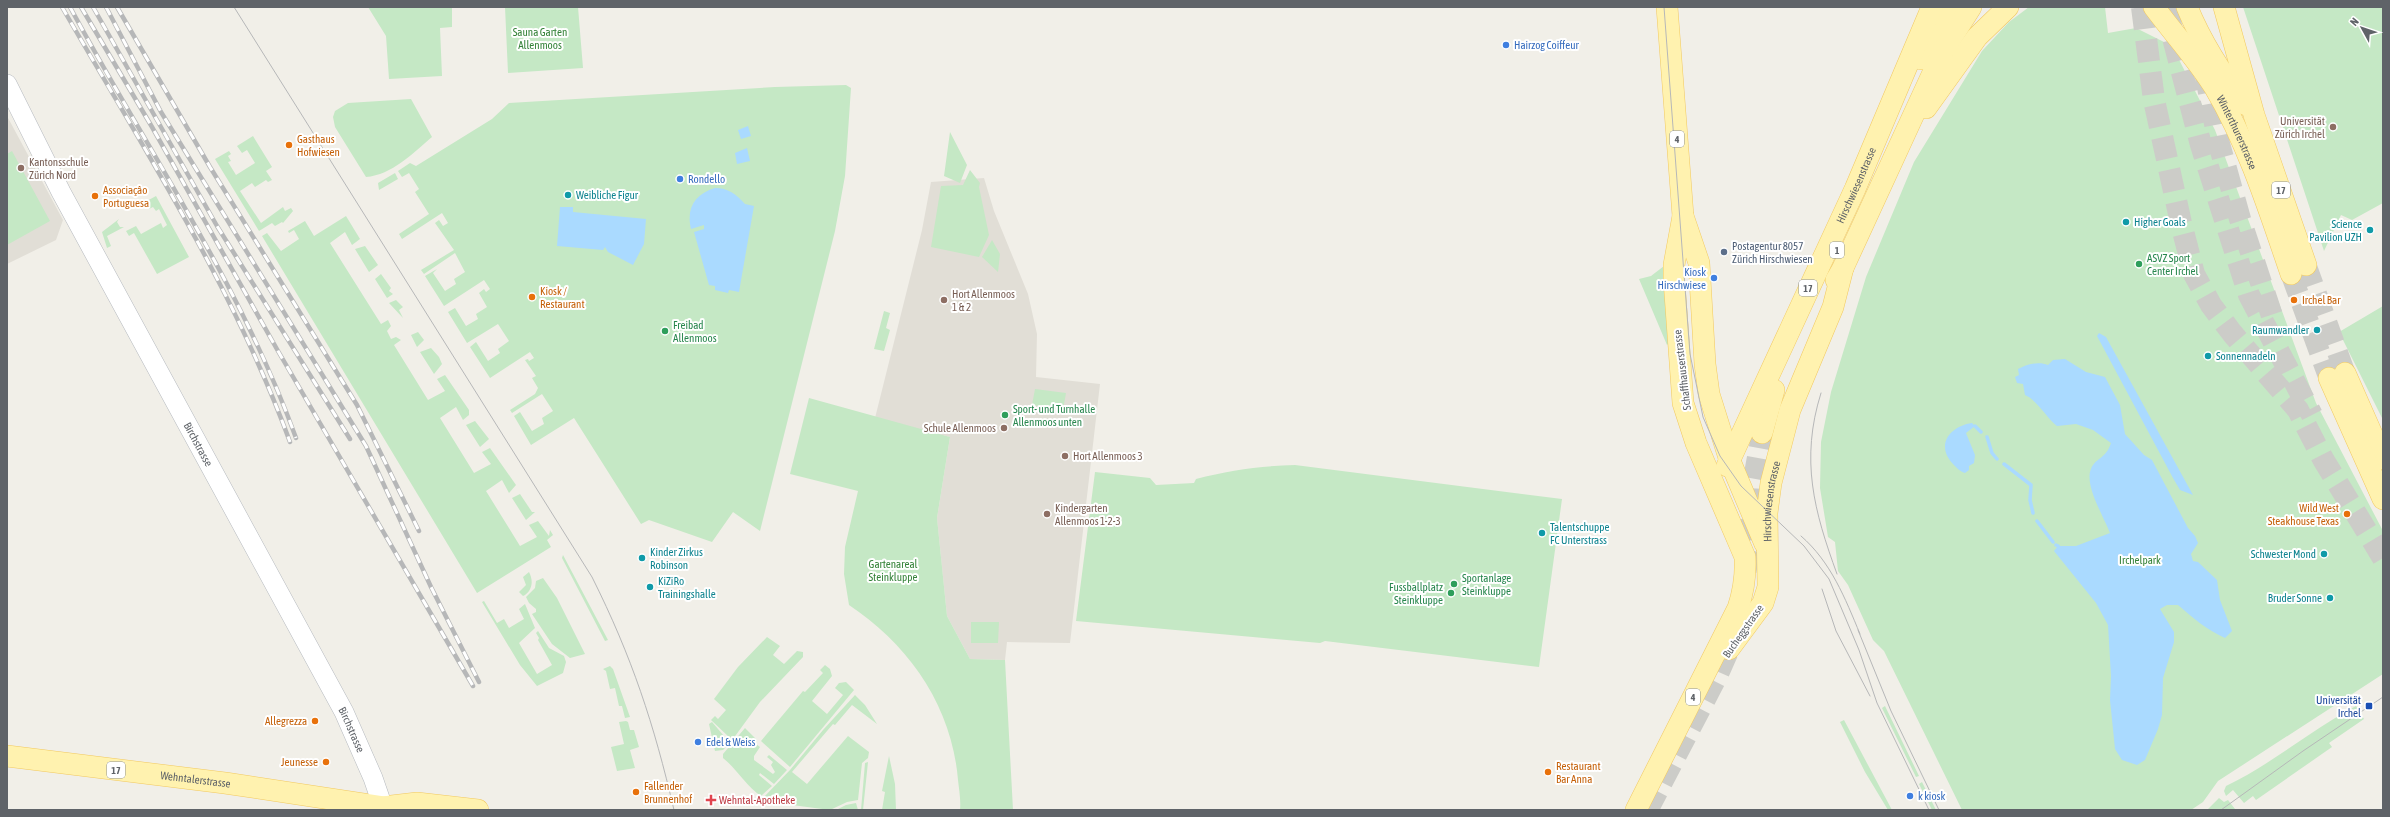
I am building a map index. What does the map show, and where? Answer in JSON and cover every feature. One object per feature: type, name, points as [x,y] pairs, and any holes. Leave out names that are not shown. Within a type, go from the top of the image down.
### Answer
[{"type":"main road","name":"Schaffhauserstrasse","points":[[1667,7],[1683,216],[1699,263],[1705,364],[1709,394],[1730,461],[1769,554]]},
{"type":"main road","name":"Hirschwiesenstrasse","points":[[1720,494],[1721,481],[1855,189],[1932,7]]},
{"type":"main road","name":"1","points":[[1953,7],[1917,68],[1910,90],[1775,385],[1766,434],[1783,388],[1820,309],[1843,268],[1906,128],[1943,51],[1971,7]]},
{"type":"main road","points":[[1906,128],[1931,104],[1977,37],[2008,7]]},
{"type":"main road","name":"Winterthurerstrasse","points":[[2154,7],[2192,54],[2214,87],[2239,133],[2299,269],[2224,7]]},
{"type":"main road","name":"17","points":[[2187,7],[2194,25],[2208,48],[2235,91],[2254,115]]},
{"type":"main road","points":[[1855,189],[1864,176],[1905,86],[1917,68]]},
{"type":"main road","name":"Birchstrasse","points":[[7,84],[62,192],[344,712],[387,808]]},
{"type":"main road","name":"Schaffhauserstrasse","points":[[1683,216],[1674,265],[1682,392],[1696,443],[1720,494],[1727,517],[1745,557],[1745,585]]},
{"type":"main road","name":"Hirschwiesenstrasse","points":[[1769,554],[1768,514],[1771,483],[1790,410],[1833,307],[1843,268]]},
{"type":"main road","points":[[2383,459],[2337,376],[2383,499]]},
{"type":"main road","name":"Bucheggstrasse","points":[[1646,810],[1732,643],[1763,603],[1768,587],[1769,554]]},
{"type":"main road","name":"Bucheggstrasse","points":[[1636,810],[1738,608],[1745,585]]},
{"type":"main road","name":"Wehntalerstrasse","points":[[7,756],[225,784],[387,808],[417,803],[478,810]]},
{"type":"shaded area","name":"Kantonsschule Zürich Nord","points":[[7,116],[63,220],[56,240],[7,264]]},
{"type":"shaded area","name":"Schule Allenmoos","points":[[984,178],[994,211],[1028,294],[1037,334],[1036,377],[1100,384],[1070,643],[1007,642],[1005,660],[970,659],[947,616],[937,518],[950,437],[875,418],[922,230],[931,182]]},
{"type":"green space","points":[[368,7],[452,7],[452,27],[440,28],[442,76],[389,79],[386,36]]},
{"type":"green space","name":"Sauna Garten Allenmoos","points":[[505,7],[578,7],[583,68],[508,73]]},
{"type":"green space","name":"Irchelpark","points":[[2029,7],[2105,7],[2108,33],[2136,28],[2172,46],[2215,130],[2316,403],[2383,531],[2383,674],[2218,781],[2203,802],[2191,810],[1962,810],[1884,651],[1873,640],[1848,585],[1838,571],[1835,542],[1828,537],[1820,488],[1821,442],[1831,392],[1866,277],[1914,162],[1982,51],[2009,22]]},
{"type":"green space","name":"Universität Zürich Irchel","points":[[2243,7],[2383,7],[2383,203],[2352,220],[2341,215],[2324,251]]},
{"type":"green space","name":"Freibad Allenmoos","points":[[846,85],[851,88],[845,176],[835,231],[760,531],[733,512],[712,542],[649,520],[641,524],[574,418],[531,445],[514,416],[520,412],[532,431],[544,424],[542,418],[553,411],[542,394],[512,413],[510,410],[535,394],[538,388],[532,378],[536,376],[525,360],[528,359],[529,361],[534,358],[530,352],[490,378],[470,347],[476,342],[488,361],[500,353],[498,349],[509,341],[498,324],[467,343],[448,312],[455,308],[466,326],[478,319],[476,314],[487,307],[479,293],[484,289],[486,292],[490,289],[484,280],[444,306],[425,276],[437,269],[433,273],[445,291],[456,284],[454,279],[465,272],[455,253],[424,274],[421,270],[454,250],[435,223],[439,220],[443,226],[448,223],[442,213],[402,239],[399,234],[429,214],[415,192],[419,189],[409,173],[402,177],[398,171],[410,163],[416,166],[492,119],[509,103],[775,87]]},
{"type":"green space","points":[[411,99],[432,137],[393,168],[376,175],[366,177],[335,127],[333,117],[335,111],[348,103]]},
{"type":"green space","points":[[950,132],[967,165],[960,183],[944,176]]},
{"type":"green space","points":[[253,136],[272,167],[266,171],[272,180],[268,182],[266,180],[255,187],[252,183],[240,191],[261,223],[283,207],[285,211],[291,208],[293,211],[283,223],[282,222],[275,226],[272,223],[259,231],[215,159],[229,151],[231,154],[228,156],[231,161],[228,162],[236,175],[255,163],[247,150],[242,153],[237,146]]},
{"type":"green space","points":[[12,151],[50,221],[7,245],[7,154]]},
{"type":"green space","points":[[970,170],[980,183],[979,187],[989,235],[979,257],[931,247],[941,186],[963,185]]},
{"type":"green space","points":[[395,173],[398,179],[379,190],[378,183]]},
{"type":"green space","points":[[156,196],[189,257],[157,274],[134,233],[129,236],[126,231],[136,226],[141,234],[161,223],[163,228],[167,225],[159,209],[156,211],[153,207],[149,209],[145,202]]},
{"type":"green space","points":[[346,216],[360,239],[352,245],[345,232],[330,243],[381,324],[388,320],[391,326],[387,331],[391,339],[396,337],[401,340],[394,345],[428,400],[445,391],[437,379],[445,375],[469,410],[469,415],[463,420],[456,407],[440,418],[474,473],[491,464],[482,452],[490,448],[516,485],[509,493],[502,480],[486,491],[520,546],[537,537],[529,525],[538,521],[549,536],[550,530],[553,535],[547,540],[551,547],[477,593],[262,236],[267,233],[281,251],[299,239],[294,230],[289,233],[288,231],[305,221],[314,236]]},
{"type":"green space","points":[[119,219],[117,222],[120,227],[124,227],[107,236],[111,246],[107,248],[102,232]]},
{"type":"green space","points":[[992,240],[1000,254],[998,272],[982,257]]},
{"type":"green space","points":[[365,246],[378,265],[369,272],[355,249]]},
{"type":"green space","points":[[1664,266],[1667,345],[1639,279],[1651,276]]},
{"type":"green space","points":[[381,274],[391,288],[389,291],[393,294],[387,298],[375,279]]},
{"type":"green space","points":[[396,300],[403,307],[399,310],[403,318],[389,303]]},
{"type":"green space","points":[[2383,306],[2383,420],[2339,332]]},
{"type":"green space","points":[[884,311],[890,313],[886,328],[890,330],[884,351],[874,349]]},
{"type":"green space","points":[[418,332],[424,340],[417,347],[411,335]]},
{"type":"green space","points":[[431,348],[439,357],[442,364],[434,374],[420,352]]},
{"type":"green space","points":[[1035,389],[1066,393],[1063,410],[1032,405]]},
{"type":"green space","name":"Gartenareal Steinkluppe","points":[[809,398],[950,437],[937,518],[947,616],[970,659],[1005,660],[1013,810],[960,810],[960,795],[954,753],[947,727],[937,703],[924,680],[908,658],[871,621],[849,605],[844,574],[845,547],[858,491],[790,474]]},
{"type":"green space","points":[[475,421],[489,439],[480,447],[466,425]]},
{"type":"green space","points":[[1295,465],[1562,499],[1539,667],[1325,641],[1320,643],[1076,621],[1095,472],[1150,478],[1156,485],[1194,483],[1196,479],[1233,471],[1258,467]]},
{"type":"green space","points":[[520,494],[532,512],[535,512],[526,520],[512,498]]},
{"type":"green space","points":[[563,555],[608,640],[605,641],[562,558]]},
{"type":"green space","points":[[529,572],[532,582],[531,586],[528,592],[523,596],[519,592],[526,585],[523,577]]},
{"type":"green space","points":[[543,578],[557,598],[585,654],[570,658],[552,644],[532,614],[536,612],[536,609],[529,603],[526,597],[535,588],[536,581]]},
{"type":"green space","points":[[484,601],[497,623],[504,619],[509,628],[524,619],[519,609],[525,604],[535,628],[519,643],[537,674],[552,665],[538,640],[539,638],[536,633],[538,631],[549,648],[564,656],[566,662],[563,673],[537,686],[520,665],[482,602]]},
{"type":"green space","points":[[971,622],[999,622],[998,643],[971,643]]},
{"type":"green space","points":[[767,637],[780,646],[773,655],[784,664],[797,651],[803,652],[803,657],[760,702],[733,739],[730,738],[711,720],[715,716],[718,719],[726,710],[714,699],[738,667]]},
{"type":"green space","points":[[825,665],[830,669],[832,676],[812,701],[827,714],[843,695],[835,688],[839,683],[846,682],[854,690],[790,767],[761,741],[803,691],[805,692],[823,673],[820,670]]},
{"type":"green space","points":[[610,666],[613,669],[630,717],[625,718],[622,706],[619,706],[615,688],[610,689],[606,671],[603,669]]},
{"type":"green space","points":[[855,695],[865,705],[877,724],[852,705],[835,725],[833,724],[792,772],[807,784],[848,736],[869,752],[868,758],[862,763],[858,800],[847,802],[830,810],[769,802],[763,804],[762,799],[790,770],[823,730]]},
{"type":"green space","points":[[1885,706],[1919,776],[1916,777],[1882,708]]},
{"type":"green space","points":[[2356,706],[2364,719],[2329,743],[2332,747],[2256,800],[2253,796],[2244,803],[2233,790],[2226,796],[2224,791],[2226,786],[2259,768],[2339,715]]},
{"type":"green space","points":[[1844,720],[1892,810],[1888,810],[1865,772],[1840,722]]},
{"type":"green space","points":[[619,722],[628,722],[630,730],[634,730],[639,747],[630,750],[635,768],[617,771],[611,747],[624,744]]},
{"type":"green space","points":[[712,722],[724,736],[732,741],[723,750],[715,751],[709,724]]},
{"type":"green space","points":[[745,728],[757,740],[756,744],[760,747],[754,756],[754,760],[773,774],[775,772],[771,765],[773,762],[767,757],[769,755],[787,770],[774,784],[760,773],[759,775],[772,786],[761,796],[723,758],[723,754]]},
{"type":"green space","points":[[889,756],[895,784],[896,810],[882,810],[885,792],[882,791]]},
{"type":"green space","points":[[868,762],[863,810],[861,810],[865,763]]},
{"type":"green space","points":[[1922,782],[1936,810],[1932,810],[1919,784]]},
{"type":"green space","points":[[2219,798],[2224,802],[2228,800],[2235,809],[2207,810]]},
{"type":"green space","points":[[856,803],[858,810],[836,810],[846,805]]},
{"type":"water","points":[[748,126],[751,136],[741,139],[738,130]]},
{"type":"water","points":[[747,148],[750,161],[737,164],[735,153]]},
{"type":"water","points":[[715,188],[728,190],[745,204],[754,206],[739,292],[729,290],[728,293],[715,290],[715,286],[709,285],[694,232],[704,229],[704,225],[691,229],[691,208],[697,198]]},
{"type":"water","points":[[560,207],[573,207],[573,212],[646,219],[644,244],[633,265],[608,252],[605,247],[603,250],[557,246]]},
{"type":"water","points":[[2099,333],[2106,337],[2193,495],[2180,490],[2173,478],[2097,336]]},
{"type":"water","points":[[2065,359],[2086,372],[2105,377],[2120,405],[2125,434],[2144,455],[2152,460],[2188,528],[2195,536],[2198,543],[2191,554],[2193,561],[2198,562],[2217,580],[2220,600],[2232,631],[2225,638],[2218,635],[2178,605],[2167,605],[2160,609],[2174,632],[2174,642],[2163,678],[2162,715],[2158,729],[2145,760],[2137,765],[2122,760],[2115,749],[2110,700],[2111,676],[2108,625],[2096,603],[2054,551],[2058,546],[2076,546],[2110,533],[2092,492],[2090,476],[2093,465],[2104,455],[2111,443],[2093,430],[2076,424],[2057,426],[2034,401],[2025,395],[2023,384],[2017,383],[2015,377],[2019,375],[2018,369],[2025,366],[2037,363],[2048,365],[2053,360]]},
{"type":"water","points":[[1972,423],[1975,426],[1966,433],[1975,455],[1974,463],[1969,466],[1969,470],[1965,473],[1957,468],[1948,457],[1945,450],[1945,443],[1952,432],[1957,428]]},
{"type":"waterway","points":[[1975,426],[1981,432]]},
{"type":"waterway","points":[[1987,437],[1992,453],[1997,459]]},
{"type":"waterway","points":[[2004,464],[2031,485],[2030,500],[2033,513]]},
{"type":"waterway","points":[[2037,521],[2053,542]]},
{"type":"tunnel","points":[[2142,7],[2154,100],[2181,223],[2194,274],[2211,305],[2232,333],[2298,410],[2323,459],[2383,558]]},
{"type":"tunnel","points":[[2168,7],[2173,38],[2201,145],[2249,295],[2312,415]]},
{"type":"tunnel","points":[[2205,71],[2218,140],[2240,219],[2275,325]]},
{"type":"tunnel","points":[[2306,265],[2345,373]]},
{"type":"tunnel","points":[[2291,274],[2329,378]]},
{"type":"tunnel","points":[[1746,571],[1750,550],[1752,487],[1762,433]]},
{"type":"tunnel","points":[[1648,810],[1718,675],[1737,632]]},
{"type":"tram line","points":[[234,7],[592,577],[619,635],[640,691],[650,720],[674,810]]},
{"type":"tram line","points":[[1664,7],[1690,354],[1703,417],[1720,456],[1741,486],[1804,546],[1829,579],[1859,650],[1877,703],[1929,810]]},
{"type":"tram line","points":[[1821,393],[1811,441],[1812,485],[1822,529],[1837,574]]},
{"type":"tram line","points":[[1801,536],[1812,546],[1829,569],[1843,594],[1860,634]]},
{"type":"tram line","points":[[1822,589],[1836,631],[1870,696]]},
{"type":"tram line","points":[[1858,630],[1891,711],[1939,810]]},
{"type":"tram line","points":[[2221,810],[2303,751],[2383,697]]},
{"type":"railway","points":[[62,7],[155,166],[215,274],[242,329],[290,442]]},
{"type":"railway","points":[[70,7],[221,272],[274,381],[296,438]]},
{"type":"railway","points":[[81,7],[152,127],[278,351],[473,686]]},
{"type":"railway","points":[[93,7],[217,226],[350,439]]},
{"type":"railway","points":[[106,7],[161,112],[366,446],[431,587],[479,682]]},
{"type":"railway","points":[[117,7],[210,167],[357,405],[419,531]]},
{"type":"place","name":"Hairzog Coiffeur","points":[[1506,45]]},
{"type":"place","name":"Universität Zürich Irchel","points":[[2333,127]]},
{"type":"place","name":"Gasthaus Hofwiesen","points":[[289,145]]},
{"type":"place","name":"Kantonsschule Zürich Nord","points":[[21,168]]},
{"type":"place","name":"Rondello","points":[[680,179]]},
{"type":"place","name":"Weibliche Figur","points":[[568,195]]},
{"type":"place","name":"Associaçâo Portuguesa","points":[[95,196]]},
{"type":"place","name":"Higher Goals","points":[[2126,222]]},
{"type":"place","name":"Science Pavilion UZH","points":[[2370,230]]},
{"type":"place","name":"Postagentur 8057 Zürich Hirschwiesen","points":[[1724,252]]},
{"type":"place","name":"ASVZ Sport Center Irchel","points":[[2139,264]]},
{"type":"place","name":"Kiosk Hirschwiese","points":[[1714,278]]},
{"type":"place","name":"Kiosk / Restaurant","points":[[532,297]]},
{"type":"place","name":"Hort Allenmoos 1 & 2","points":[[944,300]]},
{"type":"place","name":"Irchel Bar","points":[[2294,300]]},
{"type":"place","name":"Raumwandler","points":[[2317,330]]},
{"type":"place","name":"Freibad Allenmoos","points":[[665,331]]},
{"type":"place","name":"Sonnennadeln","points":[[2208,356]]},
{"type":"place","name":"Sport- und Turnhalle Allenmoos unten","points":[[1005,415]]},
{"type":"place","name":"Schule Allenmoos","points":[[1004,428]]},
{"type":"place","name":"Hort Allenmoos 3","points":[[1065,456]]},
{"type":"place","name":"Kindergarten Allenmoos 1-2-3","points":[[1047,514]]},
{"type":"place","name":"Wild West Steakhouse Texas","points":[[2347,514]]},
{"type":"place","name":"Talentschuppe FC Unterstrass","points":[[1542,533]]},
{"type":"place","name":"Schwester Mond","points":[[2324,554]]},
{"type":"place","name":"Kinder Zirkus Robinson","points":[[642,558]]},
{"type":"place","name":"Sportanlage Steinkluppe","points":[[1454,584]]},
{"type":"place","name":"KiZiRo Trainingshalle","points":[[650,587]]},
{"type":"place","name":"Fussballplatz Steinkluppe","points":[[1451,593]]},
{"type":"place","name":"Bruder Sonne","points":[[2330,598]]},
{"type":"place","name":"Universität Irchel","points":[[2369,706]]},
{"type":"place","name":"Allegrezza","points":[[315,721]]},
{"type":"place","name":"Edel & Weiss","points":[[698,742]]},
{"type":"place","name":"Jeunesse","points":[[326,762]]},
{"type":"place","name":"Restaurant Bar Anna","points":[[1548,772]]},
{"type":"place","name":"Fallender Brunnenhof","points":[[636,792]]},
{"type":"place","name":"k kiosk","points":[[1910,796]]},
{"type":"place","name":"Wehntal-Apotheke","points":[[711,800]]}]
